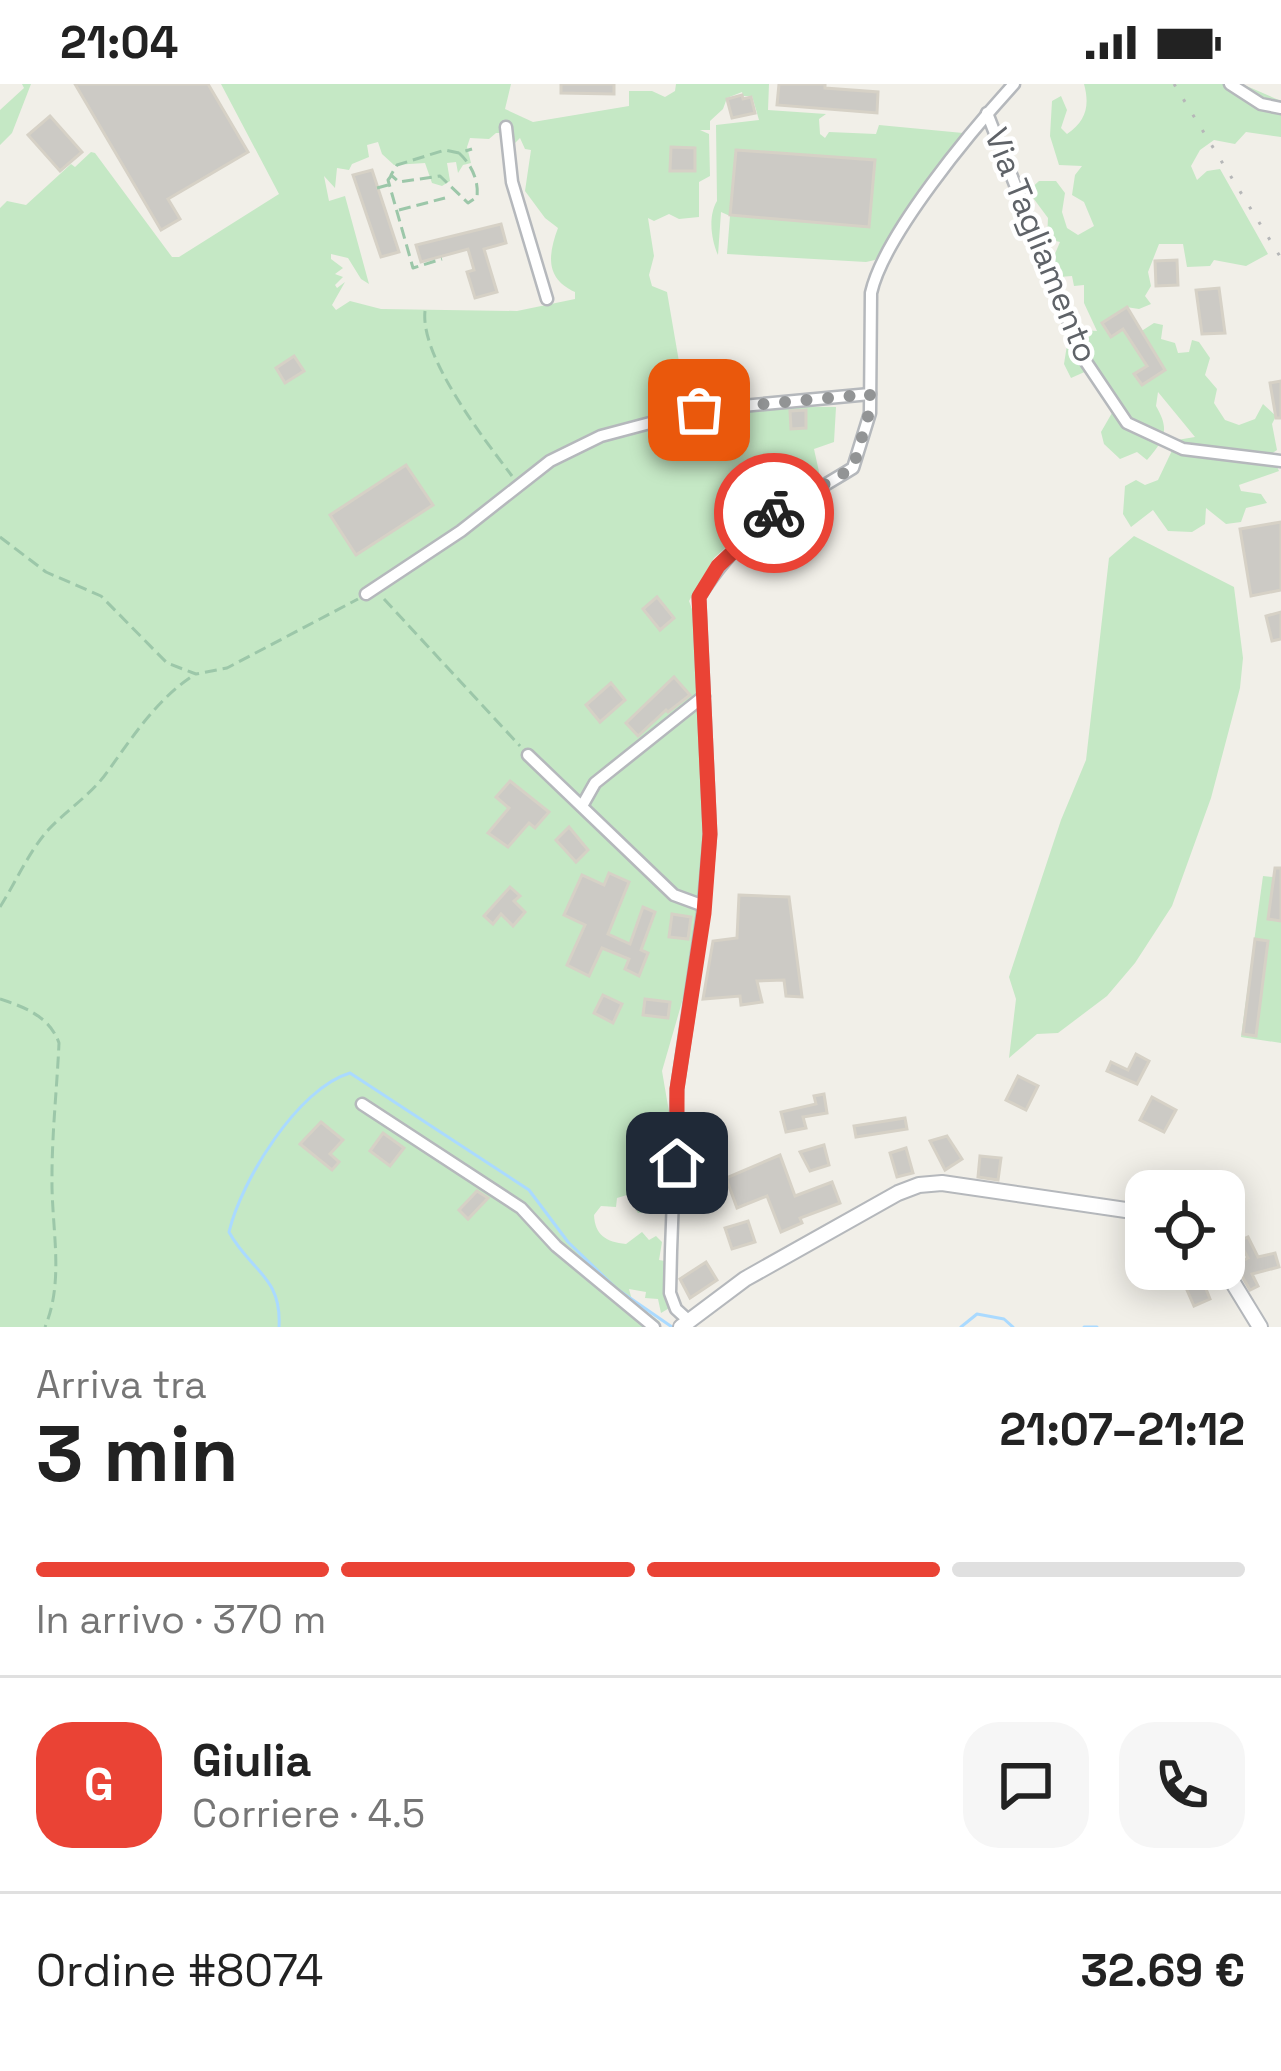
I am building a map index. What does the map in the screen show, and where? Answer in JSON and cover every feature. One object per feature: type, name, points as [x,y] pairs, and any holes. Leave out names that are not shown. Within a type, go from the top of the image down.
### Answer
[{"type":"street","points":[[1014,84],[921,201],[875,276],[869,413],[853,468],[781,508],[751,532],[718,566],[699,597],[710,834],[677,1089],[670,1292],[684,1324],[746,1279],[919,1185],[942,1183],[1125,1210]]},
{"type":"street","points":[[1230,84],[1262,104],[1281,108]]},
{"type":"street","name":"Via Tagliamento","points":[[987,113],[1082,356],[1127,423],[1183,449],[1281,461]]},
{"type":"street","points":[[506,127],[512,182],[547,299]]},
{"type":"street","points":[[370,592],[569,450],[657,419],[757,401],[870,394]]},
{"type":"street","points":[[582,806],[595,783],[704,696]]},
{"type":"street","points":[[528,754],[674,895],[704,906]]},
{"type":"street","points":[[362,1104],[521,1208],[556,1246],[654,1327]]},
{"type":"street","points":[[1237,1290],[1260,1327]]},
{"type":"path","points":[[442,259],[413,268],[390,185],[392,175],[398,164],[445,150],[472,149]]},
{"type":"path","points":[[392,175],[399,182],[440,176],[468,203],[478,190],[470,166],[459,153]]},
{"type":"path","points":[[377,188],[390,185]]},
{"type":"path","points":[[397,211],[445,198]]},
{"type":"path","points":[[394,236],[404,233]]},
{"type":"path","points":[[424,311],[426,335],[467,415],[517,483]]},
{"type":"path","points":[[0,537],[46,572],[101,596],[167,663],[196,674]]},
{"type":"path","points":[[0,907],[50,828],[106,775],[176,686],[302,632],[370,592],[528,754]]},
{"type":"path","points":[[0,999],[28,1008],[54,1030],[59,1043],[52,1180],[57,1242],[52,1310],[45,1327]]},
{"type":"green space","points":[[22,84],[31,84],[12,133],[0,145],[0,110],[24,88]]},
{"type":"green space","points":[[221,84],[511,84],[505,109],[533,122],[629,106],[629,91],[652,91],[665,97],[675,91],[676,84],[769,84],[768,110],[826,114],[819,119],[825,138],[829,132],[876,134],[879,125],[963,133],[875,260],[727,254],[730,216],[721,212],[718,255],[712,228],[717,201],[716,125],[759,120],[752,96],[742,92],[727,98],[710,121],[710,130],[700,130],[709,134],[710,176],[699,182],[699,217],[648,218],[654,256],[649,275],[652,286],[667,292],[688,414],[755,406],[836,407],[834,442],[814,449],[821,481],[771,507],[714,558],[689,601],[695,617],[705,874],[684,995],[662,1071],[674,1141],[670,1207],[638,1213],[627,1195],[617,1198],[616,1207],[601,1206],[594,1215],[599,1232],[613,1241],[626,1244],[642,1232],[649,1240],[656,1236],[662,1242],[659,1260],[665,1261],[665,1298],[671,1307],[661,1313],[658,1299],[629,1289],[632,1300],[660,1322],[658,1327],[0,1327],[0,208],[7,201],[26,205],[71,164],[75,167],[95,153],[172,257],[179,257],[279,194]],"holes":[[[507,133],[514,144],[520,138],[525,149],[531,150],[525,191],[558,228],[552,265],[558,280],[575,292],[575,299],[517,311],[381,309],[350,301],[336,310],[332,305],[345,282],[335,285],[343,277],[335,274],[343,268],[331,254],[348,258],[369,284],[345,196],[329,201],[324,176],[335,188],[337,168],[349,170],[369,157],[367,145],[378,142],[394,165],[425,163],[432,183],[442,186],[450,181],[447,163],[456,162],[458,173],[471,163],[470,138]]]},
{"type":"green space","points":[[1084,84],[1242,84],[1281,101],[1281,137],[1246,132],[1235,144],[1214,140],[1200,150],[1191,166],[1197,180],[1207,171],[1220,169],[1268,254],[1246,266],[1214,260],[1210,266],[1187,267],[1183,244],[1159,244],[1148,272],[1151,286],[1145,296],[1151,304],[1126,307],[1102,324],[1123,329],[1147,365],[1135,374],[1164,370],[1140,332],[1154,323],[1163,325],[1161,339],[1175,343],[1178,353],[1189,352],[1192,340],[1199,342],[1210,358],[1205,375],[1217,389],[1214,403],[1225,420],[1239,425],[1255,419],[1263,404],[1276,416],[1272,424],[1277,450],[1271,454],[1279,471],[1239,485],[1241,491],[1261,494],[1267,503],[1246,508],[1241,522],[1226,524],[1206,508],[1205,524],[1192,532],[1168,531],[1153,510],[1131,527],[1123,514],[1125,486],[1136,480],[1145,485],[1158,480],[1177,440],[1195,437],[1158,392],[1156,406],[1164,428],[1161,440],[1147,460],[1137,452],[1120,459],[1104,444],[1101,432],[1116,406],[1100,396],[1099,382],[1091,381],[1089,370],[1071,378],[1064,364],[1067,345],[1084,330],[1097,331],[1084,303],[1084,285],[1074,286],[1072,276],[1059,277],[1051,263],[1060,242],[1047,239],[1048,218],[1028,191],[1039,181],[1056,181],[1065,193],[1062,212],[1067,228],[1078,235],[1094,226],[1084,202],[1072,195],[1075,175],[1082,166],[1059,165],[1050,136],[1052,101],[1061,96],[1067,110],[1061,128],[1067,134],[1079,124],[1087,99]]},
{"type":"green space","points":[[1134,536],[1234,587],[1243,658],[1240,688],[1211,798],[1172,906],[1107,996],[1058,1033],[1037,1034],[1009,1058],[1016,999],[1009,977],[1086,760],[1109,558]]},
{"type":"green space","points":[[1263,876],[1281,878],[1281,1043],[1241,1037]]},
{"type":"building","points":[[75,84],[208,84],[248,152],[168,199],[180,219],[161,230]]},
{"type":"building","points":[[561,84],[614,84],[614,94],[561,93]]},
{"type":"building","points":[[779,84],[825,84],[825,88],[878,92],[877,113],[777,105]]},
{"type":"building","points":[[742,95],[743,99],[751,97],[755,113],[732,118],[727,99]]},
{"type":"building","points":[[50,116],[82,152],[60,171],[28,135]]},
{"type":"building","points":[[671,147],[695,148],[695,171],[670,171]]},
{"type":"building","points":[[736,150],[875,160],[869,227],[730,215]]},
{"type":"building","points":[[372,170],[399,252],[381,257],[353,175]]},
{"type":"building","points":[[501,224],[506,243],[484,249],[497,292],[475,298],[467,272],[474,270],[468,249],[421,262],[416,245]]},
{"type":"building","points":[[1177,260],[1178,285],[1156,286],[1155,261]]},
{"type":"building","points":[[1219,288],[1225,333],[1202,334],[1196,290]]},
{"type":"building","points":[[1127,307],[1165,370],[1142,385],[1134,374],[1147,366],[1123,329],[1111,337],[1102,323]]},
{"type":"building","points":[[294,356],[304,371],[285,383],[276,368]]},
{"type":"building","points":[[1281,381],[1281,418],[1276,418],[1270,383]]},
{"type":"building","points":[[806,410],[806,428],[791,429],[790,411]]},
{"type":"building","points":[[406,465],[433,505],[356,555],[330,515]]},
{"type":"building","points":[[1281,522],[1281,590],[1251,596],[1240,529]]},
{"type":"building","points":[[657,597],[674,618],[660,630],[643,609]]},
{"type":"building","points":[[1281,612],[1281,639],[1272,641],[1266,616]]},
{"type":"building","points":[[674,677],[690,695],[638,736],[626,723]]},
{"type":"building","points":[[611,683],[625,700],[600,722],[586,705]]},
{"type":"building","points":[[510,781],[549,812],[535,828],[529,823],[508,847],[488,833],[509,808],[496,797]]},
{"type":"building","points":[[569,827],[588,850],[576,862],[556,840]]},
{"type":"building","points":[[1275,868],[1281,868],[1281,921],[1268,919]]},
{"type":"building","points":[[609,873],[629,882],[608,934],[630,944],[643,907],[655,912],[641,950],[648,953],[639,976],[625,969],[629,959],[602,948],[589,976],[567,965],[585,925],[564,915],[582,875],[604,885]]},
{"type":"building","points":[[510,887],[520,896],[514,901],[525,912],[513,926],[501,914],[493,924],[484,916]]},
{"type":"building","points":[[739,895],[789,897],[802,997],[786,996],[784,980],[757,981],[762,1002],[741,1005],[740,996],[703,999],[713,941],[737,938]]},
{"type":"building","points":[[672,914],[691,917],[688,939],[669,937]]},
{"type":"building","points":[[1255,939],[1268,941],[1256,1036],[1243,1034]]},
{"type":"building","points":[[603,995],[622,1004],[613,1023],[594,1013]]},
{"type":"building","points":[[645,999],[670,1002],[668,1018],[643,1015]]},
{"type":"building","points":[[1136,1054],[1149,1061],[1137,1084],[1107,1071],[1111,1062],[1128,1070]]},
{"type":"building","points":[[1018,1076],[1038,1086],[1026,1110],[1006,1100]]},
{"type":"building","points":[[824,1094],[827,1113],[803,1117],[806,1128],[786,1132],[781,1112],[816,1104],[814,1096]]},
{"type":"building","points":[[1152,1097],[1176,1110],[1164,1132],[1140,1120]]},
{"type":"building","points":[[666,1115],[665,1141],[647,1144],[649,1149],[644,1151],[653,1186],[646,1186],[651,1205],[637,1209],[628,1167],[638,1164],[629,1142],[653,1133],[650,1118]]},
{"type":"building","points":[[905,1118],[907,1129],[856,1137],[854,1126]]},
{"type":"building","points":[[321,1122],[343,1140],[330,1154],[339,1162],[332,1170],[300,1144]]},
{"type":"building","points":[[383,1133],[404,1148],[390,1166],[370,1151]]},
{"type":"building","points":[[947,1136],[962,1159],[945,1170],[930,1141]]},
{"type":"building","points":[[703,1138],[705,1166],[686,1168],[685,1139]]},
{"type":"building","points":[[824,1145],[829,1165],[810,1171],[800,1152]]},
{"type":"building","points":[[906,1148],[913,1173],[897,1177],[890,1153]]},
{"type":"building","points":[[780,1155],[795,1196],[832,1182],[840,1203],[800,1218],[802,1223],[781,1232],[767,1196],[737,1208],[726,1178]]},
{"type":"building","points":[[980,1156],[1001,1158],[998,1180],[978,1177]]},
{"type":"building","points":[[477,1191],[488,1198],[468,1219],[459,1210]]},
{"type":"building","points":[[748,1221],[755,1242],[732,1249],[725,1228]]},
{"type":"building","points":[[1245,1238],[1258,1257],[1275,1253],[1279,1267],[1252,1274],[1258,1286],[1250,1290],[1245,1281]]},
{"type":"building","points":[[706,1262],[717,1280],[690,1298],[680,1279]]},
{"type":"building","points":[[1187,1290],[1206,1290],[1210,1299],[1194,1306]]},
{"type":"waterway","points":[[279,1327],[270,1285],[229,1232],[246,1188],[274,1139],[311,1097],[350,1073],[529,1190],[568,1242],[617,1289],[672,1327]]},
{"type":"waterway","points":[[961,1327],[977,1314],[1004,1319],[1013,1327]]},
{"type":"waterway","points":[[1084,1327],[1097,1327]]},
{"type":"railway","points":[[1174,84],[1281,258]]},
{"type":"way so far","points":[[699,410],[870,394],[853,468],[774,513]]},
{"type":"route","points":[[677,1163],[677,1089],[704,913],[710,834],[699,597],[718,566],[774,513]]}]
